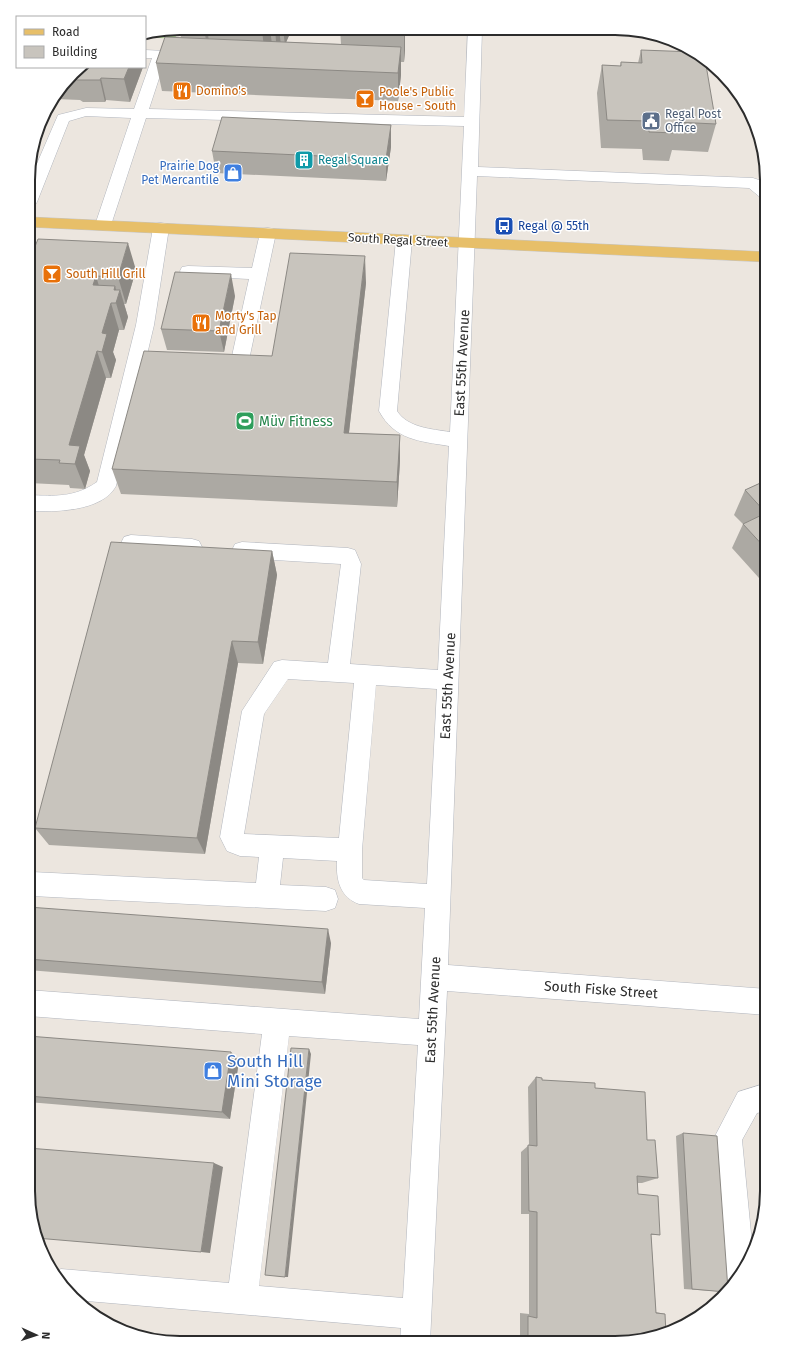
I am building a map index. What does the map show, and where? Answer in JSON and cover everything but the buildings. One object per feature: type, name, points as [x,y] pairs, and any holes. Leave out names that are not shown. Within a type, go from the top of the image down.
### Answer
[{"type":"main road","name":"South Regal Street","points":[[35,222],[760,257]]},
{"type":"street","name":"East 55th Avenue","points":[[415,1336],[435,977],[470,171],[474,35]]},
{"type":"street","points":[[103,225],[142,113],[160,54],[146,54]]},
{"type":"street","points":[[35,184],[58,114],[86,112],[142,113],[471,122]]},
{"type":"street","points":[[470,171],[753,183],[760,189]]},
{"type":"street","points":[[35,503],[59,504],[90,496],[106,486],[145,325],[161,228]]},
{"type":"street","points":[[237,374],[268,233]]},
{"type":"street","points":[[404,240],[388,411],[392,420],[411,432],[458,440]]},
{"type":"street","points":[[188,271],[259,274]]},
{"type":"street","points":[[131,543],[348,556],[351,564],[338,673]]},
{"type":"street","points":[[350,850],[240,845],[235,842],[232,836],[253,711],[282,669],[448,680]]},
{"type":"street","points":[[366,675],[350,850],[349,880],[352,887],[359,892],[438,896]]},
{"type":"street","points":[[266,896],[272,846]]},
{"type":"street","points":[[35,884],[326,899]]},
{"type":"street","name":"South Fiske Street","points":[[435,977],[760,1001]]},
{"type":"street","points":[[35,1004],[432,1033]]},
{"type":"street","points":[[242,1299],[277,1022]]},
{"type":"street","points":[[739,1267],[728,1138],[748,1102],[760,1099]]},
{"type":"street","points":[[69,1285],[417,1314]]},
{"type":"green space","points":[[176,35],[175,39],[154,38]]},
{"type":"place","name":"Domino's","points":[[182,91]]},
{"type":"place","name":"Poole's Public House - South","points":[[365,99]]},
{"type":"place","name":"Regal Post Office","points":[[651,121]]},
{"type":"place","name":"Regal Square","points":[[304,160]]},
{"type":"place","name":"Prairie Dog Pet Mercantile","points":[[233,173]]},
{"type":"place","name":"Regal @ 55th","points":[[504,226]]},
{"type":"place","name":"South Hill Grill","points":[[52,274]]},
{"type":"place","name":"Morty's Tap and Grill","points":[[201,323]]},
{"type":"place","name":"Müv Fitness","points":[[245,421]]},
{"type":"place","name":"South Hill Mini Storage","points":[[213,1071]]}]
